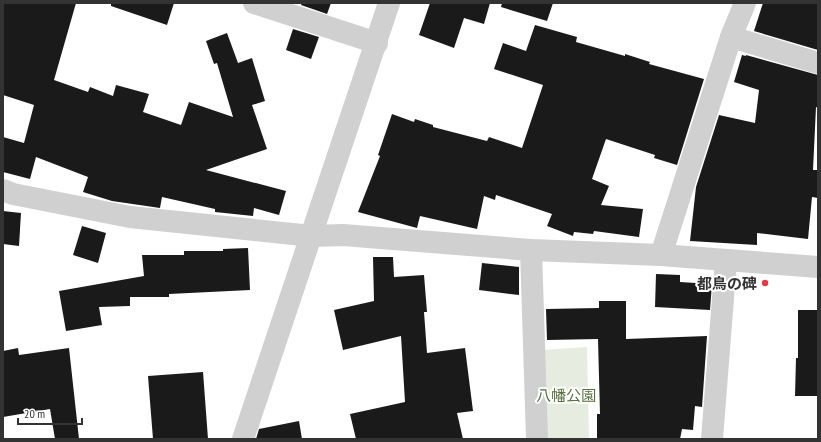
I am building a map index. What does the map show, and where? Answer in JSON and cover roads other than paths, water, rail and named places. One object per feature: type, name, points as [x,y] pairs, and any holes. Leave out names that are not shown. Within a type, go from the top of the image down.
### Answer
[{"type":"street","points":[[254,3],[377,43]]},
{"type":"street","points":[[243,439],[377,43],[389,3]]},
{"type":"street","points":[[661,255],[731,37],[746,3]]},
{"type":"street","points":[[731,37],[818,63]]},
{"type":"street","points":[[3,190],[130,217],[312,236],[343,235],[532,250],[661,255],[818,267]]},
{"type":"street","points":[[532,250],[537,439]]},
{"type":"street","points":[[712,439],[726,260]]},
{"type":"place","name":"都鳥の碑","points":[[765,283]]},
{"type":"park label","name":"八幡公園","points":[[566,395]]}]
